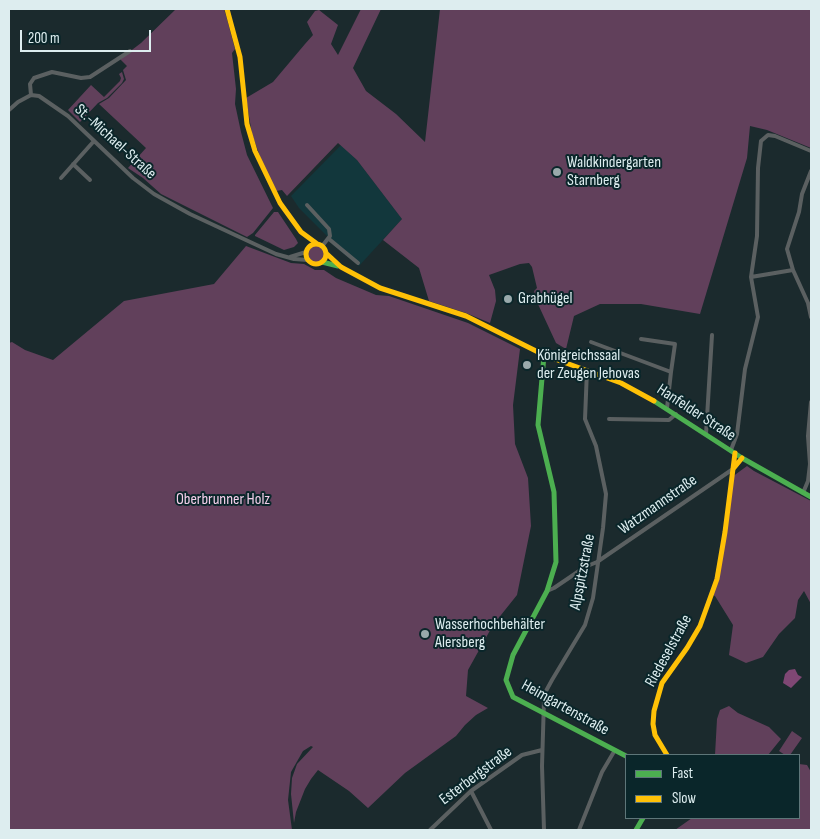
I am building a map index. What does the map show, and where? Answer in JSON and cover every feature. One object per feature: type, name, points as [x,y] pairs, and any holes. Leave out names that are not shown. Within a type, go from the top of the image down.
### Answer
[{"type":"street","points":[[227,9],[240,57],[248,124],[255,151],[280,203],[301,232],[322,245],[327,254],[322,262],[315,264],[308,260],[301,232]]},
{"type":"street","points":[[9,110],[18,102],[31,95],[30,84],[34,78],[52,72],[81,78],[90,77],[130,51]]},
{"type":"street","name":"St.-Michael-Straße","points":[[31,95],[39,96],[58,108],[133,178],[154,194],[190,214],[276,254],[308,260]]},
{"type":"street","points":[[733,452],[745,369],[758,317],[751,277],[757,236],[758,168],[761,141],[768,135],[774,136],[811,151]]},
{"type":"street","points":[[60,178],[94,141]]},
{"type":"street","points":[[73,164],[90,180]]},
{"type":"street","points":[[811,171],[802,194],[799,212],[787,248],[793,270],[808,303],[811,317]]},
{"type":"street","points":[[308,205],[331,233],[329,239],[322,245]]},
{"type":"street","points":[[329,239],[358,263]]},
{"type":"street","points":[[288,257],[306,251],[311,245],[316,243]]},
{"type":"street","name":"Hanfelder Straße","points":[[327,254],[341,267]]},
{"type":"street","name":"Hanfelder Straße","points":[[322,262],[341,267],[372,284],[402,296],[466,316],[544,355],[629,386],[667,408],[742,458],[811,496]]},
{"type":"street","points":[[751,277],[793,270]]},
{"type":"street","points":[[706,434],[712,335]]},
{"type":"street","points":[[641,339],[675,344],[667,408]]},
{"type":"street","points":[[591,342],[671,372]]},
{"type":"street","name":"Heimgartenstraße","points":[[544,355],[538,425],[554,492],[556,562],[547,591],[513,655],[506,680],[513,697],[625,755]]},
{"type":"street","name":"Alpspitzstraße","points":[[544,830],[542,750],[544,700],[546,691],[585,625],[593,598],[597,562],[604,528],[606,494],[596,446],[585,419],[586,370]]},
{"type":"street","points":[[803,493],[808,481],[810,464],[808,436],[811,402]]},
{"type":"street","points":[[609,420],[669,420],[676,414]]},
{"type":"street","name":"Riedeselstraße","points":[[666,754],[655,735],[652,724],[656,699],[662,684],[700,626],[717,579],[733,469],[733,452]]},
{"type":"street","points":[[733,469],[742,458]]},
{"type":"street","name":"Watzmannstraße","points":[[547,591],[585,567],[597,562],[733,469]]},
{"type":"street","name":"Esterbergstraße","points":[[430,830],[471,791],[522,755],[542,750]]},
{"type":"street","points":[[579,830],[602,772],[615,750]]},
{"type":"street","points":[[471,791],[491,830]]},
{"type":"street","points":[[636,830],[642,819]]},
{"type":"shaded area","points":[[341,145],[357,160],[402,219],[359,266],[333,245],[327,236],[299,208],[291,196]]},
{"type":"shaded area","points":[[795,669],[798,675],[802,677],[791,688],[783,683],[785,674],[789,670]]},
{"type":"green space","points":[[176,9],[224,9],[235,49],[232,53],[236,89],[235,104],[241,132],[247,155],[273,208],[253,233],[247,237],[161,194],[128,168],[146,148],[99,104],[109,98],[126,80],[123,70],[127,66],[120,59],[141,43]]},
{"type":"green space","points":[[361,9],[381,9],[353,68],[366,91],[396,114],[425,142],[440,9],[811,9],[811,148],[767,130],[750,126],[747,158],[700,314],[641,304],[600,304],[574,316],[566,349],[556,343],[537,302],[534,291],[537,288],[532,267],[529,263],[520,264],[489,275],[495,290],[496,301],[490,323],[429,301],[419,268],[383,240],[402,219],[357,160],[338,143],[287,196],[282,190],[276,191],[262,162],[252,134],[246,98],[273,82],[313,35],[307,22],[315,11],[319,10],[338,25],[331,44],[338,55]]},
{"type":"green space","points":[[122,72],[124,79],[122,83],[107,98],[98,103],[80,122],[68,110],[91,85],[104,97],[120,81],[119,74]]},
{"type":"green space","points":[[274,212],[278,212],[296,239],[298,243],[294,247],[284,250],[255,236]]},
{"type":"green space","name":"Oberbrunner Holz","points":[[246,246],[291,263],[304,264],[315,270],[324,270],[336,278],[376,295],[389,296],[468,323],[520,349],[513,405],[515,444],[528,478],[531,526],[517,595],[493,625],[468,670],[466,696],[488,708],[476,715],[456,736],[405,773],[368,808],[349,791],[318,770],[305,789],[294,823],[291,794],[292,778],[297,764],[313,747],[311,746],[303,751],[291,772],[288,800],[292,830],[9,830],[9,343],[12,342],[25,350],[53,360],[124,301],[214,284]]},
{"type":"green space","points":[[316,246],[324,254],[316,262],[308,254]]},
{"type":"green space","points":[[747,466],[811,501],[811,604],[804,591],[798,600],[795,618],[779,634],[763,657],[746,663],[729,655],[733,625],[715,596],[711,594],[725,532],[732,477]]},
{"type":"green space","points":[[729,706],[738,713],[769,727],[781,739],[769,754],[715,754],[717,719],[720,710]]},
{"type":"green space","points":[[792,731],[802,738],[791,754],[784,754],[779,751]]},
{"type":"green space","points":[[800,764],[807,765],[811,772],[811,830],[675,830],[691,819],[800,819]]},
{"type":"traffic: fast","points":[[322,262],[338,266]]},
{"type":"traffic: fast","points":[[544,355],[538,425],[554,492],[556,562],[547,591],[513,655],[506,680],[513,697],[625,755]]},
{"type":"traffic: fast","points":[[654,401],[742,458],[811,497]]},
{"type":"traffic: fast","points":[[636,830],[642,819]]},
{"type":"traffic: slow","points":[[227,9],[240,57],[247,124],[255,151],[280,203],[301,232],[316,243]]},
{"type":"traffic: slow","points":[[312,244],[320,244],[326,250],[326,254],[326,258],[320,264],[312,264],[306,258],[306,250],[312,244]]},
{"type":"traffic: slow","points":[[327,254],[341,267],[380,288],[466,316],[544,355],[621,383],[654,401]]},
{"type":"traffic: slow","points":[[666,754],[655,735],[653,724],[654,711],[662,683],[700,626],[717,579],[735,453]]},
{"type":"traffic: slow","points":[[733,469],[742,458]]},
{"type":"place","name":"Waldkindergarten Starnberg","points":[[557,172]]},
{"type":"place","name":"Grabhügel","points":[[508,299]]},
{"type":"place","name":"Königreichssaal der Zeugen Jehovas","points":[[527,365]]},
{"type":"place","name":"Wasserhochbehälter Alersberg","points":[[425,634]]}]
